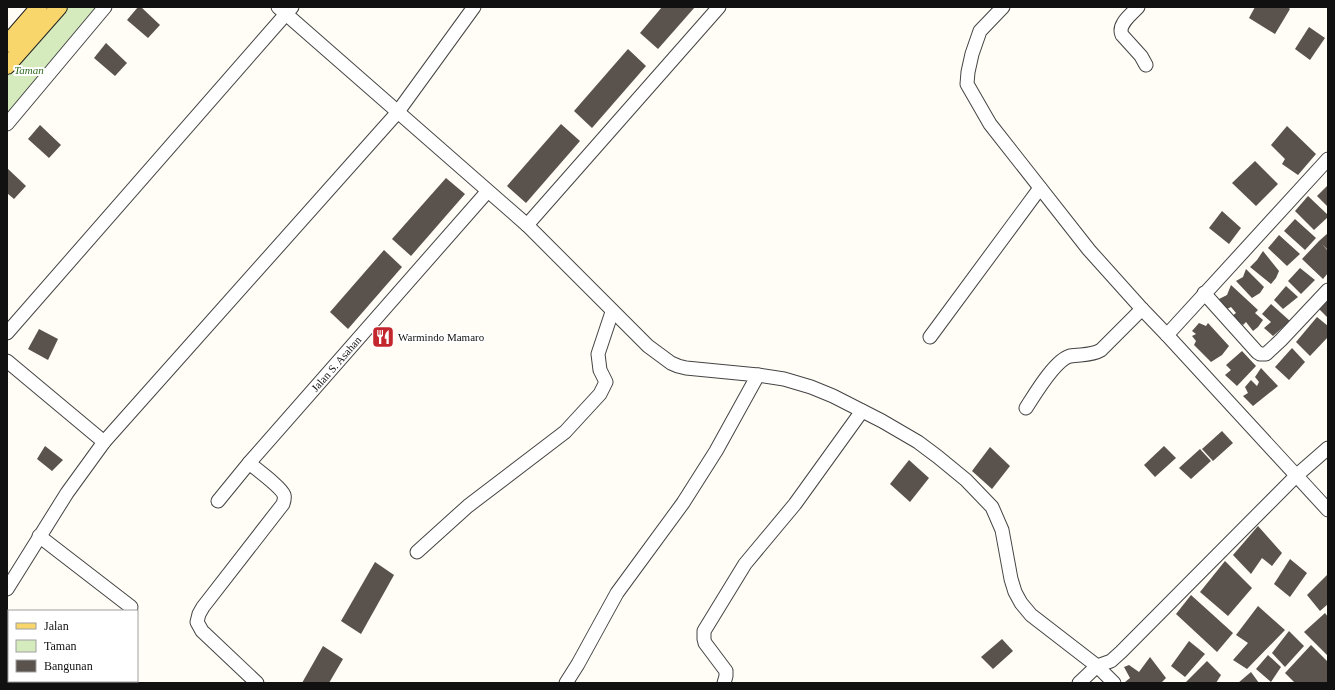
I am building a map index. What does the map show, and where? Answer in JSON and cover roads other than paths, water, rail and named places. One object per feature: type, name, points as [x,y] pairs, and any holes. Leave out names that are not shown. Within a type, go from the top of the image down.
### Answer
[{"type":"main road","points":[[7,44],[39,7]]},
{"type":"main road","points":[[7,66],[60,7]]},
{"type":"street","points":[[7,124],[105,7]]},
{"type":"street","points":[[7,589],[67,493],[104,442],[397,112],[474,7]]},
{"type":"street","points":[[527,225],[719,7]]},
{"type":"street","points":[[1003,7],[980,31],[972,54],[968,72],[967,84],[990,124],[1089,250],[1328,510]]},
{"type":"street","points":[[1138,7],[1122,24],[1120,32],[1141,56],[1146,65]]},
{"type":"street","points":[[7,333],[286,10],[397,112],[487,192],[527,225],[612,312],[648,346],[670,363],[686,368],[784,379],[810,387],[862,411],[918,442],[938,457],[966,480],[992,507],[1002,530],[1010,579],[1021,603],[1031,615],[1097,666],[1114,683]]},
{"type":"street","points":[[1167,335],[1328,159]]},
{"type":"street","points":[[930,337],[1040,188]]},
{"type":"street","name":"Jalan S. Asahan","points":[[218,501],[249,463],[487,192]]},
{"type":"street","points":[[1204,294],[1257,352],[1263,355],[1281,340],[1328,290]]},
{"type":"street","points":[[1026,408],[1057,365],[1069,357],[1096,353],[1101,350],[1142,309]]},
{"type":"street","points":[[417,552],[468,506],[565,432],[600,394],[606,382],[600,370],[598,354],[612,312]]},
{"type":"street","points":[[7,361],[104,442]]},
{"type":"street","points":[[566,683],[617,593],[683,504],[716,451],[758,375]]},
{"type":"street","points":[[724,683],[726,671],[705,643],[704,631],[746,564],[795,504],[862,411]]},
{"type":"street","points":[[1079,683],[1097,666],[1111,661],[1121,652],[1296,476],[1328,448]]},
{"type":"street","points":[[249,463],[279,488],[285,499],[203,607],[197,622],[202,631],[258,683]]},
{"type":"street","points":[[40,536],[131,607]]},
{"type":"place","name":"Warmindo Mamaro","points":[[383,337]]},
{"type":"park label","name":"Taman","points":[[29,70]]}]
